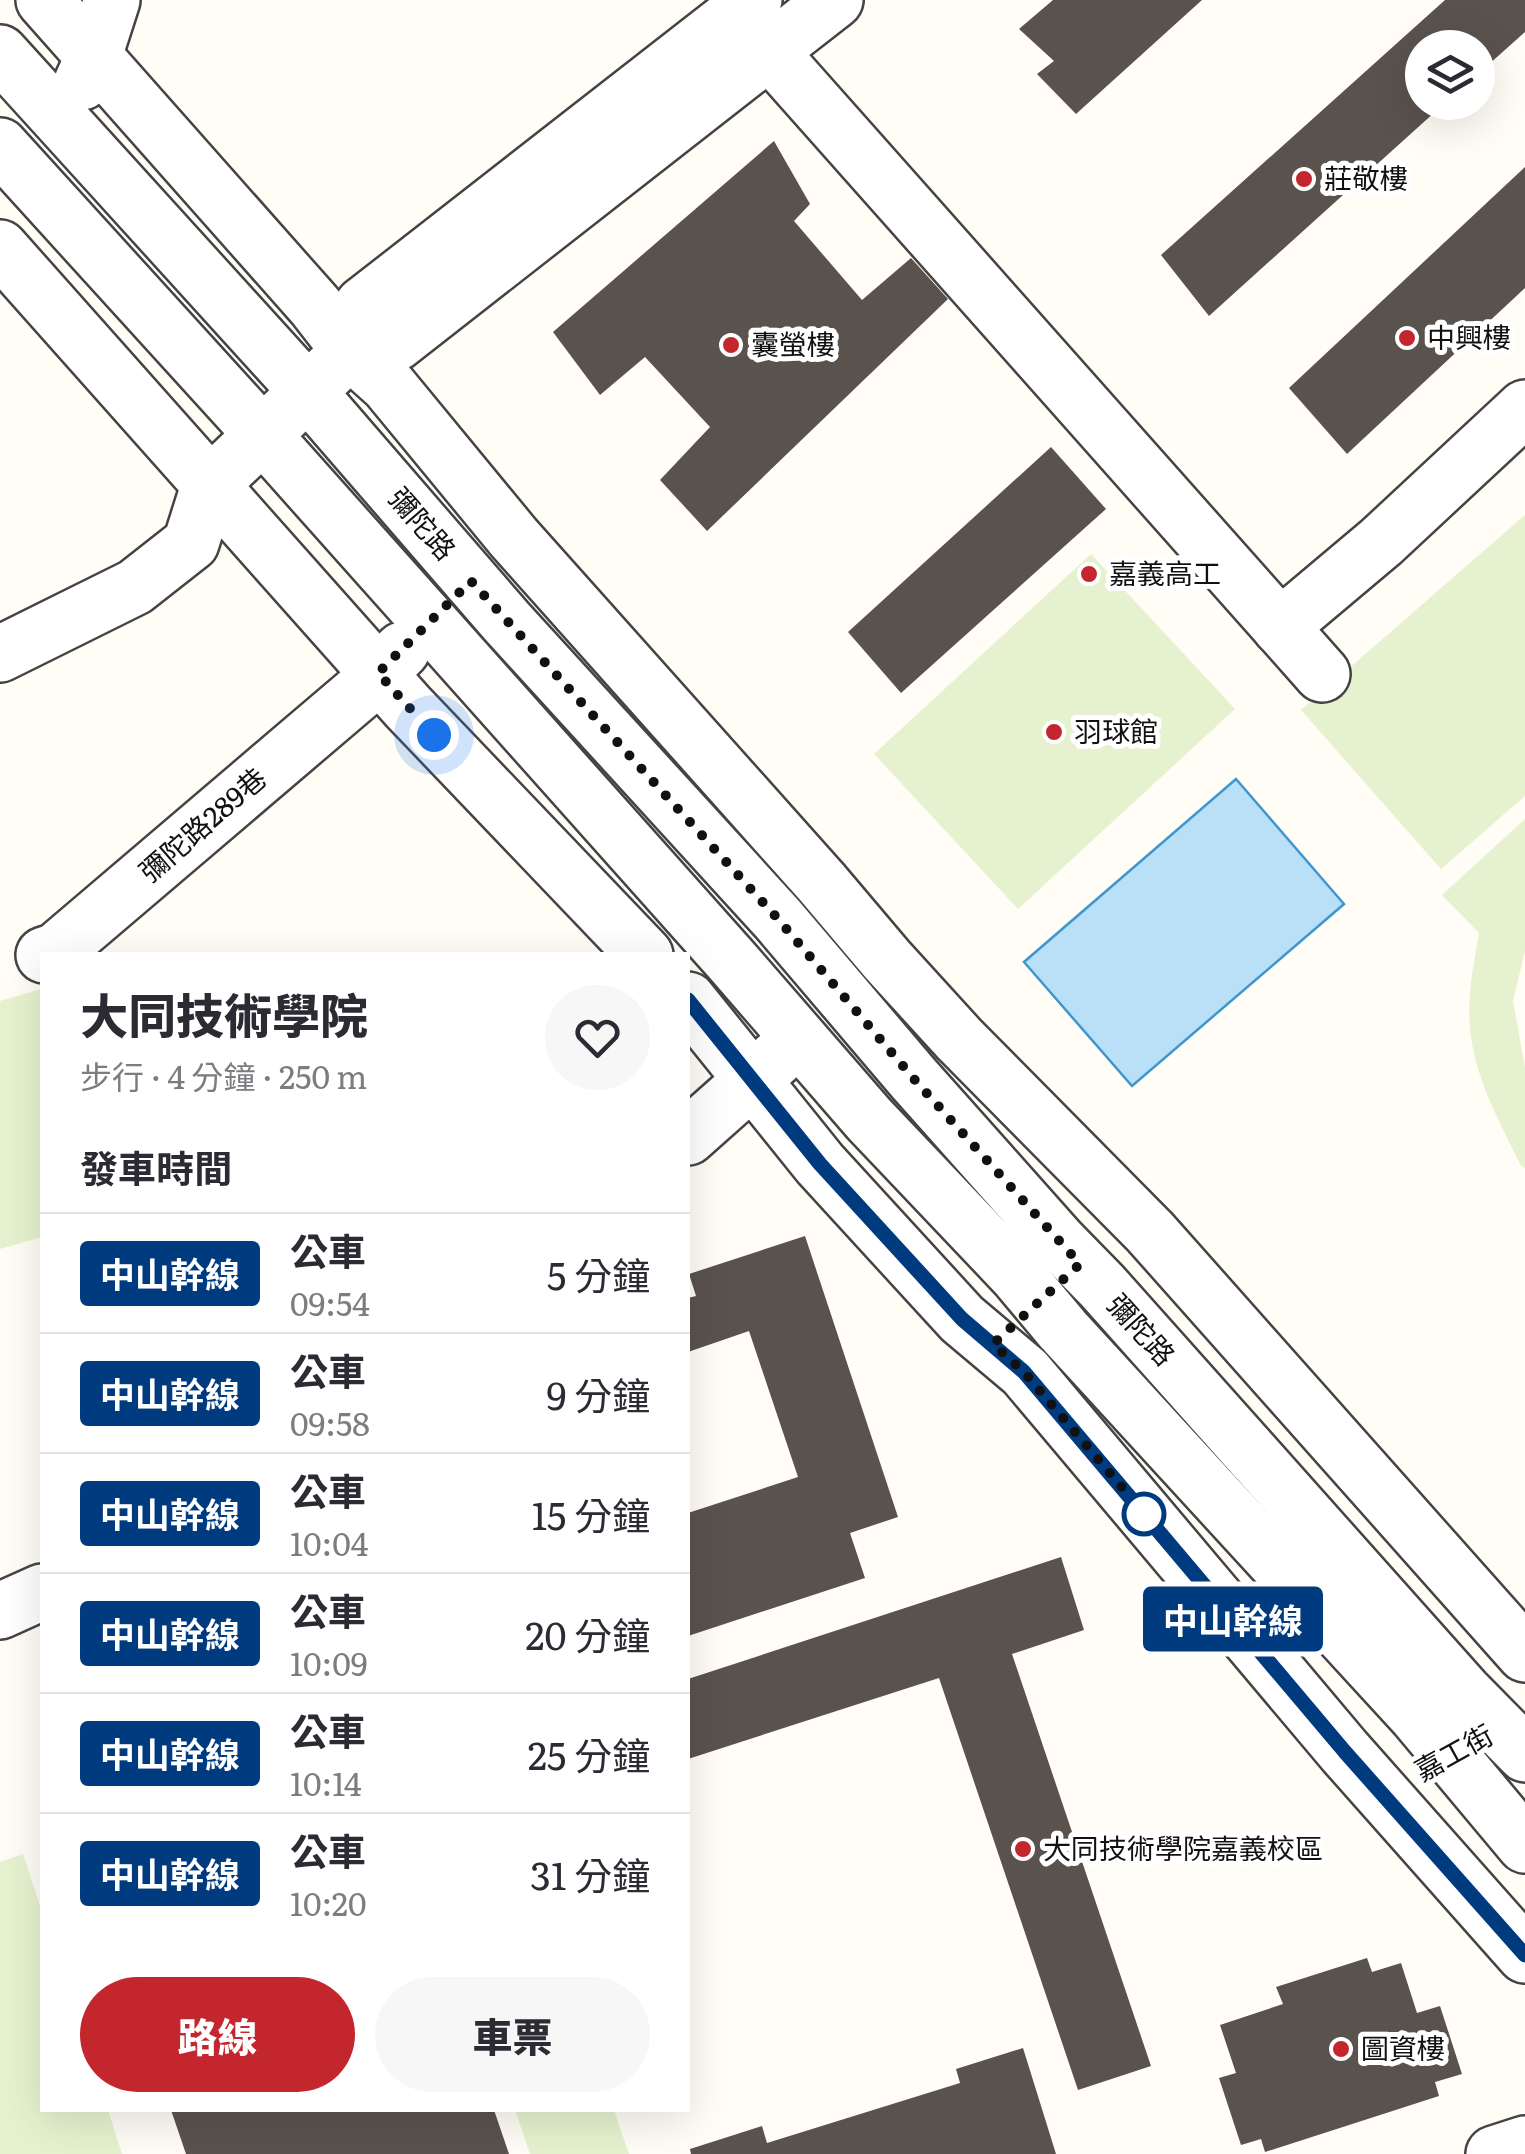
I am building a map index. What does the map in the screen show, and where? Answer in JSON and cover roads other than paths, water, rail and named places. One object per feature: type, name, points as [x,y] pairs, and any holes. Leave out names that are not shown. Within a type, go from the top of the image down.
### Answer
[{"type":"street","points":[[44,0],[350,351],[388,385],[514,538],[887,960],[959,1039],[1133,1214],[1525,1654]]},
{"type":"street","points":[[8,172],[63,123],[94,56],[112,0]]},
{"type":"street","points":[[0,654],[135,587],[191,543],[210,486],[350,351],[364,305],[753,22],[834,0]]},
{"type":"street","points":[[753,22],[1322,674]]},
{"type":"street","name":"彌陀路","points":[[0,53],[307,391],[471,581],[778,919],[914,1079],[1464,1692],[1517,1731]]},
{"type":"street","name":"彌陀路","points":[[8,172],[262,434],[869,1119],[1017,1275],[1417,1716],[1525,1845]]},
{"type":"street","points":[[0,248],[210,486],[369,682],[408,708],[642,952]]},
{"type":"street","points":[[1280,627],[1382,542],[1525,408]]},
{"type":"street","name":"彌陀路289巷","points":[[56,952],[369,682],[514,538]]},
{"type":"street","name":"彌陀路289巷","points":[[0,967],[40,956]]},
{"type":"street","points":[[690,1135],[887,960]]},
{"type":"street","points":[[690,1002],[820,1164],[962,1319],[977,1358],[1038,1388],[1382,1793],[1525,1954]]},
{"type":"street","points":[[977,1358],[1133,1214]]},
{"type":"street","points":[[0,1611],[40,1593]]},
{"type":"street","name":"嘉工街","points":[[1382,1793],[1448,1755],[1517,1731]]},
{"type":"street","points":[[1494,2154],[1525,2144]]},
{"type":"water","points":[[1236,779],[1344,904],[1132,1086],[1024,962]]},
{"type":"place","name":"莊敬樓","points":[[1304,179]]},
{"type":"place","name":"中興樓","points":[[1407,338]]},
{"type":"place","name":"囊螢樓","points":[[731,345]]},
{"type":"place","name":"嘉義高工","points":[[1089,574]]},
{"type":"place","name":"羽球館","points":[[1054,732]]},
{"type":"place","name":"大同技術學院嘉義校區","points":[[1023,1849]]},
{"type":"place","name":"圖資樓","points":[[1341,2049]]}]
